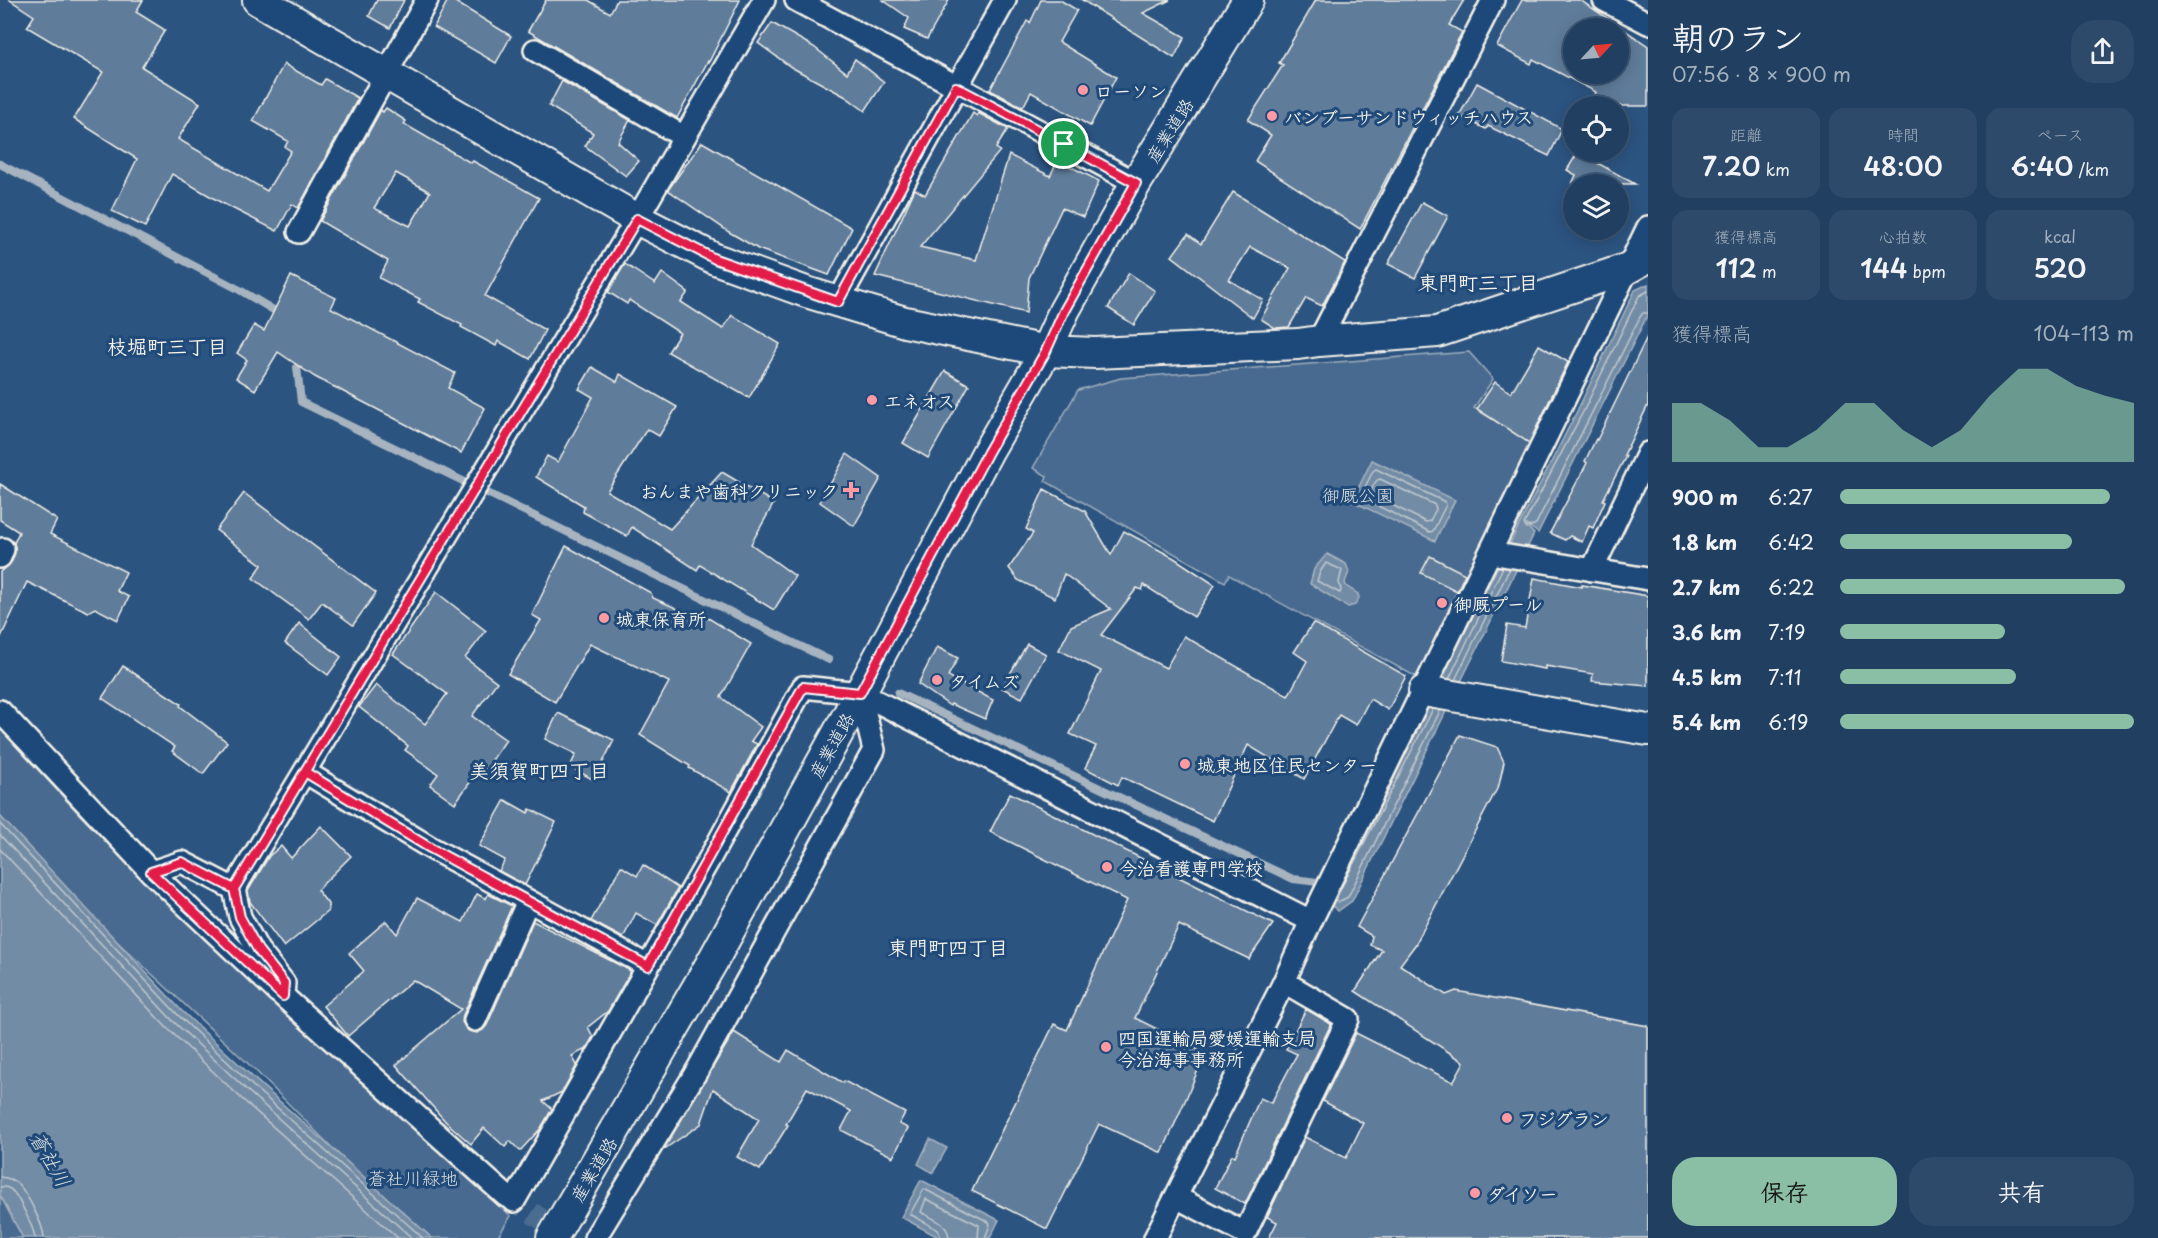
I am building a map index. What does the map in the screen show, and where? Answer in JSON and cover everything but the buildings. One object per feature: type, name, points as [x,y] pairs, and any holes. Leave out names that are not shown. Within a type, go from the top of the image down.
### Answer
[{"type":"street","points":[[258,0],[637,219],[715,259],[838,302],[904,322],[1046,351],[1095,353],[1298,344],[1437,332],[1637,263]]},
{"type":"street","points":[[299,232],[427,0]]},
{"type":"street","points":[[283,996],[284,983],[258,950],[240,917],[234,889],[637,219],[764,0]]},
{"type":"street","points":[[796,0],[1136,183]]},
{"type":"street","points":[[838,302],[1005,0]]},
{"type":"street","name":"産業道路","points":[[552,1238],[711,964],[860,693],[988,452],[1046,351],[1064,311],[1136,183],[1248,0]]},
{"type":"street","points":[[1318,341],[1493,0]]},
{"type":"street","points":[[1604,0],[1648,23]]},
{"type":"street","points":[[535,50],[684,137]]},
{"type":"street","points":[[1155,1238],[1284,982],[1311,921],[1490,553],[1637,263],[1648,227]]},
{"type":"street","points":[[1592,570],[1648,453]]},
{"type":"street","points":[[1490,553],[1648,579]]},
{"type":"street","points":[[0,711],[151,872],[283,996],[510,1198],[648,966],[803,687],[860,693],[1311,921]]},
{"type":"street","points":[[1424,691],[1648,730]]},
{"type":"street","points":[[595,1238],[698,1069],[874,750],[860,693]]},
{"type":"street","points":[[305,772],[430,848],[648,966]]},
{"type":"street","points":[[151,872],[182,862],[234,889]]},
{"type":"street","points":[[475,1020],[528,901]]},
{"type":"street","points":[[1176,1197],[1245,1233],[1348,1019],[1284,982]]},
{"type":"green space","name":"御厩公園","points":[[1469,352],[1493,379],[1474,408],[1531,442],[1420,679],[1229,575],[1225,582],[1045,481],[1047,476],[1033,468],[1078,390],[1121,378]]},
{"type":"green space","name":"蒼社川緑地","points":[[0,729],[80,815],[206,941],[511,1216],[497,1238],[427,1238],[389,1205],[256,1071],[82,909],[0,820]]},
{"type":"green space","points":[[0,1195],[23,1238],[0,1238]]},
{"type":"water","points":[[1648,284],[1648,314],[1538,533],[1524,523],[1534,534],[1352,901],[1338,911],[1328,902],[1577,411],[1635,290]]},
{"type":"water","points":[[1372,460],[1455,500],[1435,541],[1352,501]]},
{"type":"water","points":[[1327,554],[1346,564],[1349,572],[1345,582],[1346,586],[1358,594],[1359,598],[1355,605],[1348,607],[1310,584],[1314,569]]},
{"type":"water","name":"蒼社川","points":[[0,816],[182,1011],[432,1238],[23,1238],[0,1195]]},
{"type":"water","points":[[930,1139],[947,1148],[933,1173],[918,1164]]},
{"type":"water","points":[[921,1180],[999,1220],[990,1238],[940,1238],[901,1217]]},
{"type":"waterway","points":[[0,164],[238,289],[282,315]]},
{"type":"waterway","points":[[303,358],[297,367],[301,402],[829,660]]},
{"type":"waterway","points":[[898,693],[1293,879],[1326,883]]},
{"type":"tunnel","points":[[506,1196],[571,1238]]},
{"type":"place","name":"ローソン","points":[[1083,90]]},
{"type":"place","name":"バンブーサンドウィッチハウス","points":[[1272,116]]},
{"type":"place","name":"エネオス","points":[[872,400]]},
{"type":"place","name":"おんまや歯科クリニック","points":[[851,490]]},
{"type":"place","name":"御厩プール","points":[[1442,603]]},
{"type":"place","name":"城東保育所","points":[[604,618]]},
{"type":"place","name":"タイムズ","points":[[937,680]]},
{"type":"place","name":"城東地区住民センター","points":[[1185,764]]},
{"type":"place","name":"今治看護専門学校","points":[[1107,867]]},
{"type":"place","name":"四国運輸局愛媛運輸支局 今治海事事務所","points":[[1106,1047]]},
{"type":"place","name":"フジグラン","points":[[1507,1118]]},
{"type":"place","name":"ダイソー","points":[[1475,1193]]},
{"type":"district","name":"東門町三丁目","points":[[1478,282]]},
{"type":"district","name":"枝堀町三丁目","points":[[167,346]]},
{"type":"district","name":"美須賀町四丁目","points":[[539,770]]},
{"type":"district","name":"東門町四丁目","points":[[948,947]]},
{"type":"route","points":[[1064,144],[956,87],[838,302],[715,259],[637,219],[234,889],[182,862],[151,872],[283,996],[284,983],[258,950],[240,917],[234,889],[305,772],[430,848],[648,966],[803,687],[860,693],[988,452],[1046,351],[1064,311],[1136,183],[1064,144]]}]
